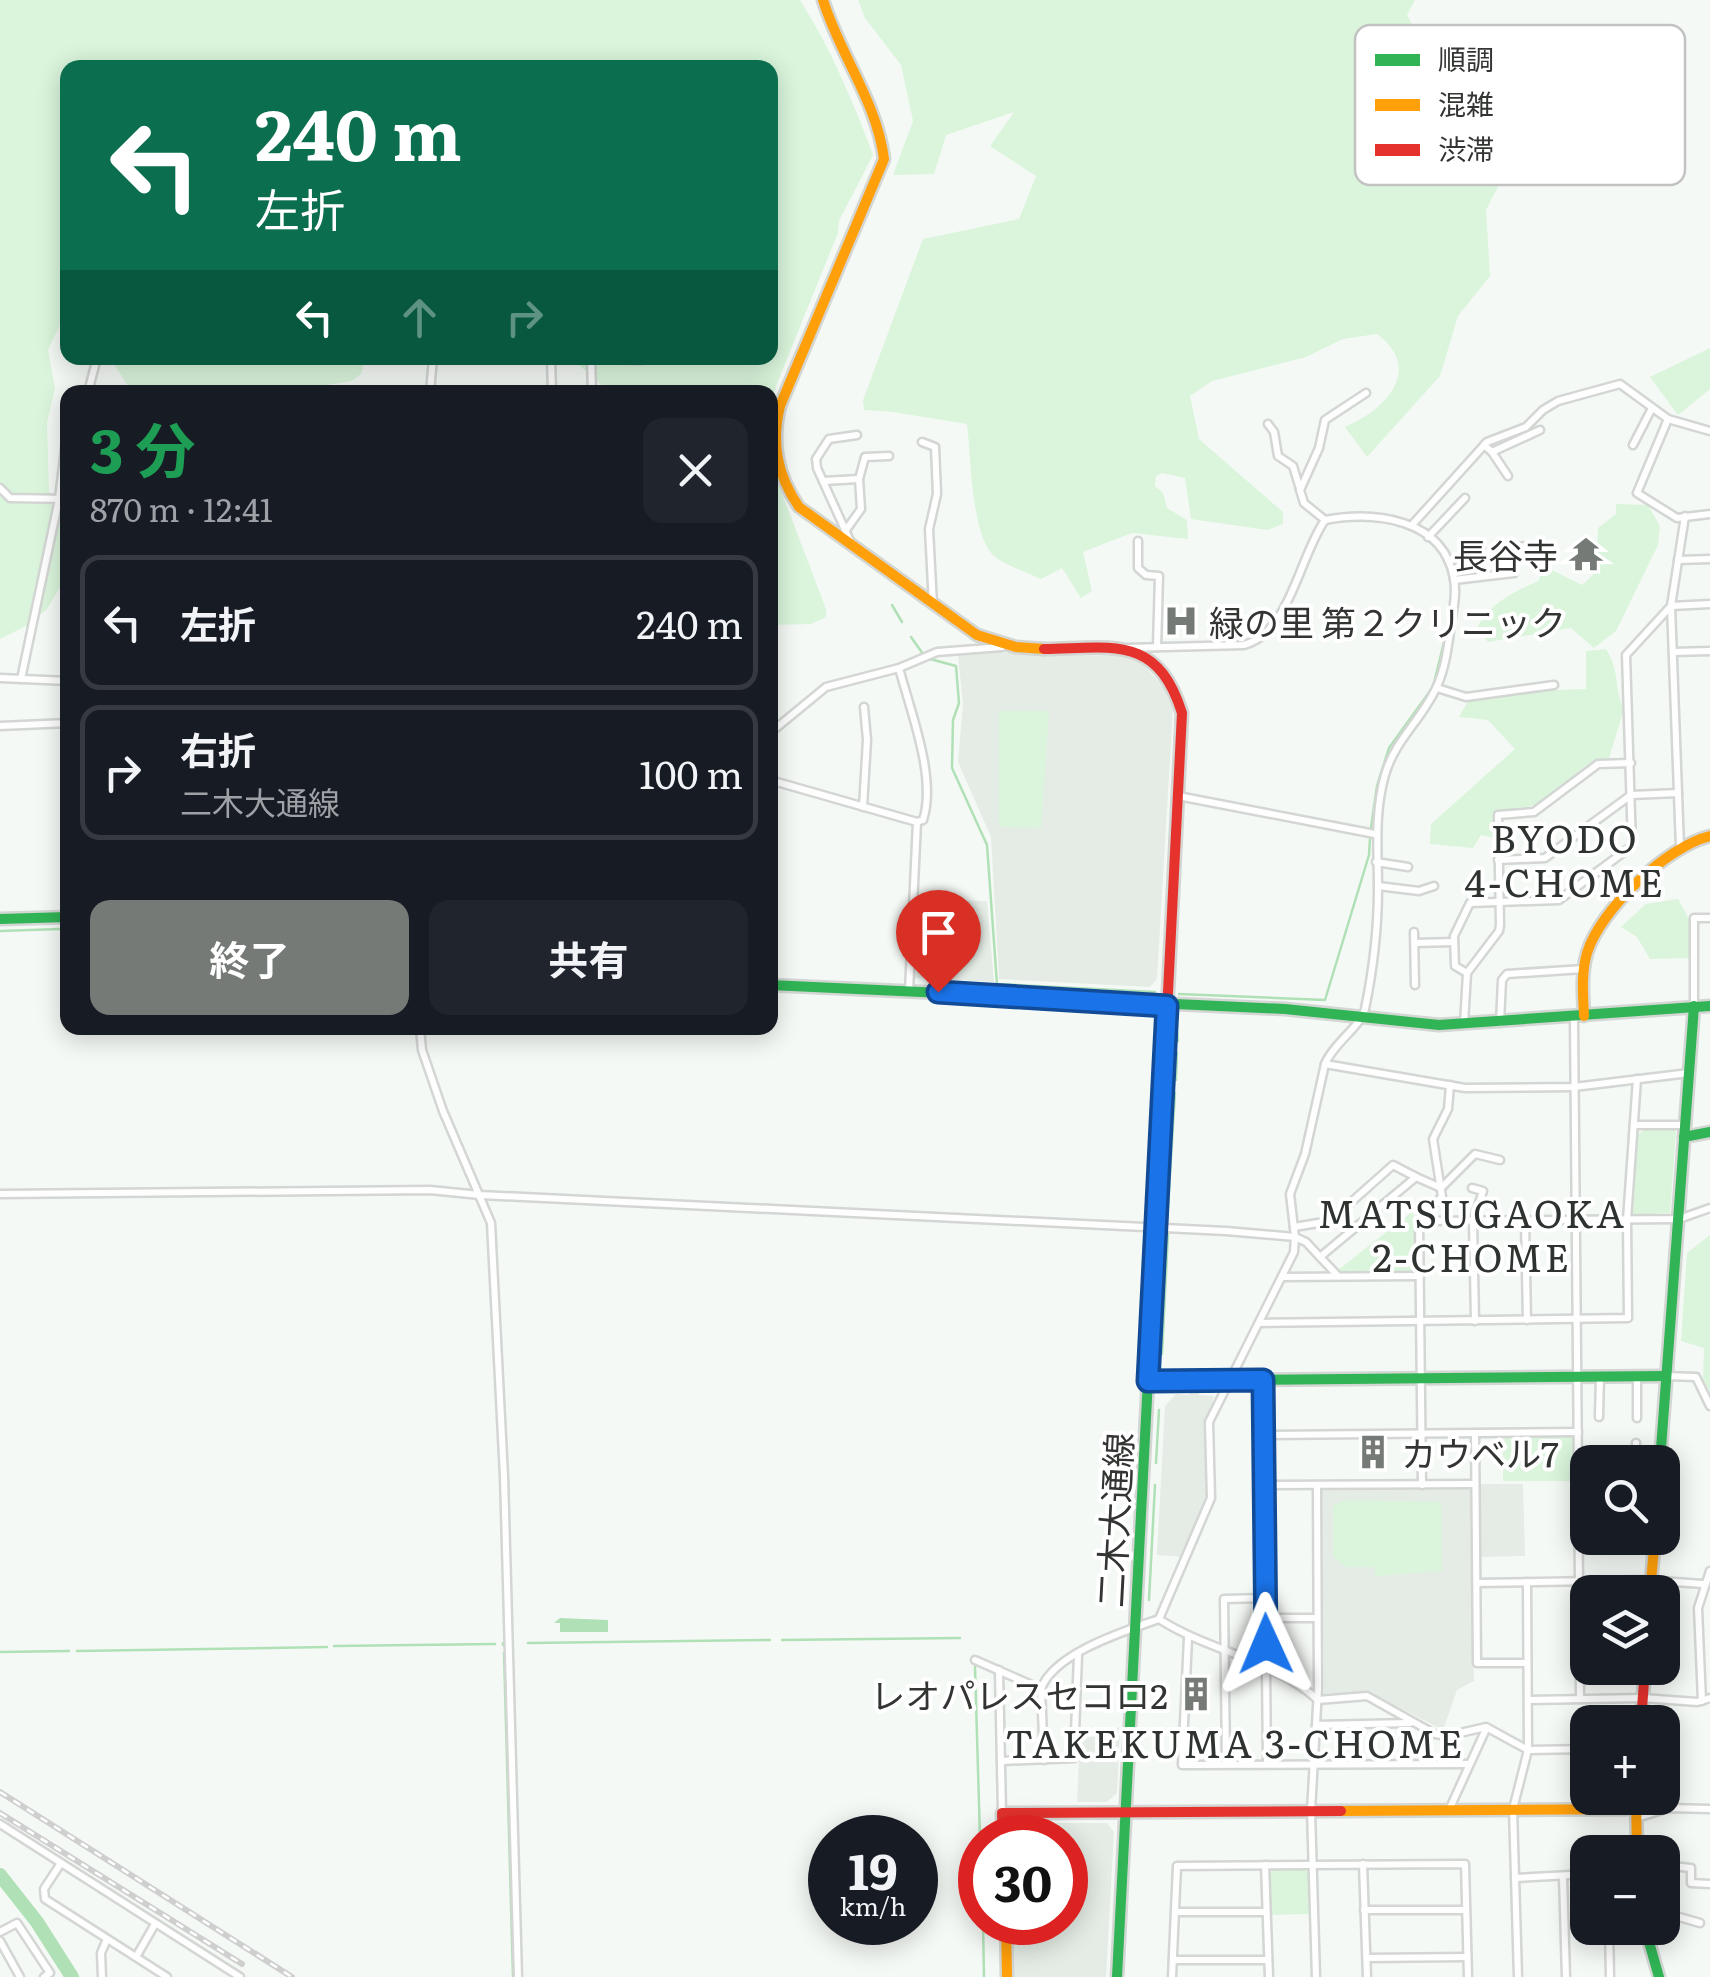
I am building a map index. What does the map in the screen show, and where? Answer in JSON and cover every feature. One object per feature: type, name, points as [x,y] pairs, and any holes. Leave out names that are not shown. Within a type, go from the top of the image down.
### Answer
[{"type":"street","points":[[778,421],[780,406],[884,159],[881,136],[828,22],[822,0]]},
{"type":"street","points":[[1412,525],[1484,445],[1526,427],[1542,410],[1558,401],[1589,391],[1620,384],[1668,420],[1710,430]]},
{"type":"street","points":[[1300,490],[1319,448],[1324,420],[1366,393]]},
{"type":"street","points":[[1634,445],[1652,408]]},
{"type":"street","points":[[1668,420],[1637,493],[1677,518],[1710,514]]},
{"type":"street","points":[[1044,1760],[1041,1688],[1056,1666],[1078,1653],[1159,1619],[1211,1498],[1209,1422],[1291,1260],[1296,1237],[1290,1194],[1305,1154],[1329,1054],[1364,1016],[1376,937],[1375,834],[1384,777],[1391,756],[1437,688],[1448,652],[1454,580],[1448,560],[1428,536],[1412,525],[1379,515],[1325,520],[1304,503],[1293,466],[1278,456],[1274,432],[1268,424]]},
{"type":"street","points":[[1492,452],[1540,430]]},
{"type":"street","points":[[854,550],[816,459],[830,439],[857,435]]},
{"type":"street","points":[[922,442],[935,447],[936,494],[929,529],[932,606]]},
{"type":"street","points":[[1484,445],[1508,476]]},
{"type":"street","points":[[846,530],[861,509],[858,478],[865,457],[889,456]]},
{"type":"street","points":[[778,464],[793,500],[812,519],[932,606],[977,635],[1008,646]]},
{"type":"street","points":[[823,481],[858,478]]},
{"type":"street","points":[[0,488],[10,498],[60,499]]},
{"type":"street","points":[[1428,536],[1465,498]]},
{"type":"street","points":[[20,679],[60,512]]},
{"type":"street","points":[[1680,848],[1670,606],[1685,516]]},
{"type":"street","points":[[778,726],[826,687],[900,668],[936,652],[1008,646],[1244,645],[1267,635],[1275,625],[1313,537],[1325,520]]},
{"type":"street","points":[[1138,541],[1138,568],[1146,575],[1159,576],[1157,647]]},
{"type":"street","points":[[1448,560],[1507,551],[1517,545],[1544,545]]},
{"type":"street","points":[[1678,560],[1710,560]]},
{"type":"street","points":[[1454,580],[1514,573]]},
{"type":"street","points":[[1467,973],[1455,966],[1454,936],[1470,902],[1559,900],[1632,846],[1626,655],[1670,606],[1710,604]]},
{"type":"street","name":"二木大通線","points":[[1117,1977],[1182,712],[1178,692],[1165,670],[1132,649],[1120,648]]},
{"type":"street","points":[[1673,652],[1710,651]]},
{"type":"street","points":[[778,782],[918,822],[923,820],[926,776],[900,668]]},
{"type":"street","points":[[0,678],[60,680]]},
{"type":"street","points":[[1437,688],[1466,696],[1554,685]]},
{"type":"street","points":[[862,806],[868,740],[864,708]]},
{"type":"street","points":[[0,726],[60,724]]},
{"type":"street","points":[[1464,1024],[1467,973],[1499,932],[1498,815],[1534,812],[1598,764],[1631,763]]},
{"type":"street","points":[[1498,860],[1545,858],[1631,795],[1678,793]]},
{"type":"street","points":[[1178,796],[1375,834]]},
{"type":"street","points":[[909,990],[918,822]]},
{"type":"street","points":[[1680,824],[1687,836],[1705,837]]},
{"type":"street","points":[[1579,1575],[1574,1086],[1583,970],[1595,933],[1612,908],[1680,848],[1705,837]]},
{"type":"street","points":[[1376,862],[1408,867]]},
{"type":"street","points":[[1378,886],[1419,892],[1434,886]]},
{"type":"street","points":[[0,919],[60,917]]},
{"type":"street","points":[[1661,1445],[1694,1006],[1694,918],[1710,918]]},
{"type":"street","points":[[1414,932],[1416,984]]},
{"type":"street","points":[[1415,943],[1454,942]]},
{"type":"street","points":[[1500,1023],[1502,980],[1506,974],[1583,970]]},
{"type":"street","points":[[778,984],[1285,1009],[1416,1024],[1500,1023],[1710,1006]]},
{"type":"street","points":[[421,1035],[442,1111],[480,1195],[492,1234],[504,1476],[518,1977]]},
{"type":"street","points":[[1326,1064],[1465,1088],[1574,1086],[1689,1073]]},
{"type":"street","points":[[1258,1322],[1628,1318],[1627,1220],[1638,1079]]},
{"type":"street","points":[[1422,1486],[1419,1221],[1442,1198],[1433,1139],[1448,1109],[1450,1085]]},
{"type":"street","points":[[1634,1125],[1710,1132]]},
{"type":"street","points":[[1440,1188],[1475,1154],[1500,1160]]},
{"type":"street","points":[[1294,1226],[1330,1222],[1393,1165],[1440,1188]]},
{"type":"street","points":[[1320,1258],[1416,1177]]},
{"type":"street","points":[[1472,1188],[1483,1191],[1473,1221],[1474,1321]]},
{"type":"street","points":[[0,1194],[430,1190],[1156,1228],[1296,1237],[1306,1242],[1338,1276]]},
{"type":"street","points":[[1419,1221],[1679,1220],[1710,1208]]},
{"type":"street","points":[[1525,1221],[1527,1320]]},
{"type":"street","points":[[1282,1277],[1420,1276]]},
{"type":"street","points":[[1599,1418],[1600,1376]]},
{"type":"street","points":[[1636,1376],[1637,1418]]},
{"type":"street","points":[[1148,1381],[1696,1377],[1710,1406]]},
{"type":"street","points":[[1263,1380],[1267,1764]]},
{"type":"street","points":[[1264,1434],[1578,1432]]},
{"type":"street","points":[[1475,1433],[1477,1663],[1527,1664]]},
{"type":"street","points":[[1264,1485],[1475,1484]]},
{"type":"street","points":[[1316,1486],[1318,1700],[1311,1811],[1316,1977]]},
{"type":"street","points":[[1529,1700],[1706,1700],[1698,1608],[1710,1571]]},
{"type":"street","points":[[1477,1582],[1570,1580]]},
{"type":"street","points":[[1518,1977],[1513,1809],[1528,1750],[1527,1582]]},
{"type":"street","points":[[1680,1585],[1703,1584]]},
{"type":"street","points":[[1226,1764],[1224,1599],[1265,1598]]},
{"type":"street","points":[[1265,1618],[1318,1618]]},
{"type":"street","points":[[1159,1619],[1188,1638],[1224,1649],[1302,1686],[1318,1700],[1367,1696],[1424,1730],[1447,1736],[1486,1728],[1528,1750],[1570,1749]]},
{"type":"street","points":[[1188,1638],[1182,1765],[1469,1764]]},
{"type":"street","points":[[1001,1761],[1074,1758],[1078,1653]]},
{"type":"street","points":[[975,1660],[1041,1688]]},
{"type":"street","points":[[999,1670],[1002,1813],[1570,1809]]},
{"type":"street","points":[[1580,1685],[1580,1698]]},
{"type":"street","points":[[1642,1705],[1644,1685]]},
{"type":"street","points":[[1316,1724],[1412,1722]]},
{"type":"street","points":[[1449,1810],[1486,1728]]},
{"type":"street","points":[[1680,1808],[1710,1809]]},
{"type":"street","points":[[0,1824],[240,1977]]},
{"type":"street","points":[[61,1863],[44,1889],[45,1898],[167,1977]]},
{"type":"street","points":[[1363,1864],[1367,1977]]},
{"type":"street","points":[[1172,1977],[1177,1866],[1465,1864],[1468,1977]]},
{"type":"street","points":[[1265,1866],[1269,1977]]},
{"type":"street","points":[[1680,1867],[1691,1868],[1690,1883],[1710,1884]]},
{"type":"street","points":[[1515,1878],[1570,1875]]},
{"type":"street","points":[[1563,1876],[1566,1977]]},
{"type":"street","points":[[1364,1910],[1466,1910]]},
{"type":"street","points":[[1176,1912],[1266,1912]]},
{"type":"street","points":[[1680,1917],[1700,1923]]},
{"type":"street","points":[[0,1932],[17,1923],[50,1974],[44,1977]]},
{"type":"street","points":[[136,1957],[155,1924]]},
{"type":"street","points":[[102,1977],[101,1953],[107,1939]]},
{"type":"street","points":[[0,1942],[20,1977]]},
{"type":"street","points":[[1006,1945],[1007,1977]]},
{"type":"street","points":[[1609,1945],[1610,1977]]},
{"type":"street","points":[[1650,1945],[1658,1977]]},
{"type":"street","points":[[1366,1958],[1467,1957]]},
{"type":"street","points":[[1173,1960],[1268,1960]]},
{"type":"shaded area","points":[[0,0],[800,0],[841,76],[873,155],[839,221],[838,233],[776,385],[602,385],[579,365],[778,365],[778,60],[60,60],[60,325],[48,350],[55,388],[47,423],[49,491],[60,516],[60,588],[47,609],[26,626],[0,639]]},
{"type":"shaded area","points":[[858,0],[1415,0],[1407,15],[1412,25],[1355,25],[1355,185],[1499,185],[1486,210],[1490,276],[1458,316],[1440,376],[1367,457],[1345,427],[1374,410],[1394,387],[1398,361],[1391,347],[1377,334],[1343,339],[1306,357],[1212,381],[1190,396],[1199,439],[1283,512],[1283,524],[1267,530],[1191,519],[1185,478],[1162,473],[1156,476],[1155,486],[1163,493],[1167,508],[1187,520],[1188,539],[1132,533],[1083,552],[1092,591],[1081,598],[1062,568],[1041,579],[997,558],[985,543],[976,511],[967,424],[864,410],[863,400],[923,239],[1019,219],[1036,176],[990,146],[1014,112],[946,135],[934,174],[893,175],[913,121],[901,65],[865,18]]},
{"type":"shaded area","points":[[1710,348],[1710,389],[1678,415],[1650,377]]},
{"type":"shaded area","points":[[115,365],[363,365],[361,374],[352,381],[327,385],[127,385]]},
{"type":"shaded area","points":[[778,483],[826,609],[826,617],[811,624],[778,625]]},
{"type":"shaded area","points":[[1616,504],[1648,505],[1660,526],[1658,545],[1616,631],[1594,648],[1571,628],[1488,642],[1477,628],[1482,620],[1504,599],[1539,581],[1540,570],[1550,569],[1582,585],[1596,572],[1598,528],[1616,514]]},
{"type":"shaded area","points":[[1606,649],[1614,665],[1624,709],[1609,758],[1584,767],[1540,804],[1495,814],[1494,838],[1481,835],[1473,848],[1430,844],[1431,824],[1515,749],[1488,720],[1459,717],[1468,701],[1523,691],[1586,689],[1586,651]]},
{"type":"shaded area","points":[[1000,652],[1120,655],[1142,663],[1169,693],[1173,709],[1157,979],[1150,987],[999,979],[991,837],[958,762],[963,704],[958,656]]},
{"type":"shaded area","points":[[999,711],[1049,711],[1041,828],[999,827]]},
{"type":"shaded area","points":[[919,899],[987,901],[994,982],[915,978]]},
{"type":"shaded area","points":[[1678,899],[1689,919],[1690,958],[1650,959],[1637,937],[1621,927],[1646,904]]},
{"type":"shaded area","points":[[1644,1130],[1676,1131],[1670,1213],[1633,1215],[1638,1135]]},
{"type":"shaded area","points":[[1412,1212],[1416,1220],[1414,1274],[1341,1275],[1338,1270]]},
{"type":"shaded area","points":[[1710,1235],[1710,1393],[1703,1378],[1704,1348],[1681,1341],[1687,1253]]},
{"type":"shaded area","points":[[1190,1387],[1199,1387],[1199,1395],[1214,1396],[1204,1437],[1209,1472],[1207,1493],[1183,1557],[1157,1555],[1165,1406],[1176,1394],[1189,1395]]},
{"type":"shaded area","points":[[1503,1436],[1576,1437],[1576,1445],[1570,1445],[1570,1481],[1503,1481]]},
{"type":"shaded area","points":[[1480,1484],[1523,1484],[1525,1556],[1481,1557]]},
{"type":"shaded area","points":[[1470,1489],[1474,1681],[1457,1690],[1443,1730],[1369,1692],[1324,1694],[1322,1490]]},
{"type":"shaded area","points":[[1344,1500],[1441,1502],[1442,1571],[1376,1576],[1374,1567],[1346,1567],[1333,1557],[1333,1506]]},
{"type":"shaded area","points":[[560,1618],[608,1620],[608,1632],[560,1632],[560,1623],[554,1623]]},
{"type":"shaded area","points":[[1100,1727],[1120,1728],[1117,1793],[1107,1802],[1077,1802],[1080,1736],[1099,1737]]},
{"type":"shaded area","points":[[1088,1823],[1107,1823],[1114,1832],[1106,1977],[1011,1977],[1010,1945],[1088,1945]]},
{"type":"shaded area","points":[[1273,1869],[1308,1872],[1310,1914],[1270,1915],[1269,1874]]},
{"type":"waterway","points":[[892,605],[902,622]]},
{"type":"waterway","points":[[1371,828],[1377,786],[1389,748],[1433,687],[1446,634]]},
{"type":"waterway","points":[[911,637],[923,654]]},
{"type":"waterway","points":[[930,659],[956,666],[959,703],[953,720],[952,768],[987,845],[997,984],[1155,992]]},
{"type":"waterway","points":[[1179,994],[1325,1000],[1369,855],[1370,839]]},
{"type":"waterway","points":[[0,931],[60,929]]},
{"type":"waterway","points":[[1177,1032],[1178,1041]]},
{"type":"waterway","points":[[1176,1080],[1177,1053]]},
{"type":"waterway","points":[[1167,1223],[1175,1093]]},
{"type":"waterway","points":[[1162,1354],[1168,1234]]},
{"type":"waterway","points":[[1156,1463],[1159,1410]]},
{"type":"waterway","points":[[1149,1600],[1155,1485]]},
{"type":"waterway","points":[[1114,1556],[1126,1570]]},
{"type":"waterway","points":[[782,1640],[960,1638]]},
{"type":"waterway","points":[[528,1643],[770,1640]]},
{"type":"waterway","points":[[334,1646],[495,1644]]},
{"type":"waterway","points":[[77,1651],[327,1647]]},
{"type":"waterway","points":[[0,1652],[69,1651]]},
{"type":"waterway","points":[[504,1653],[513,1977]]},
{"type":"waterway","points":[[975,1667],[979,1815]]},
{"type":"waterway","points":[[0,1875],[37,1922],[72,1977]]},
{"type":"waterway","points":[[983,1945],[984,1977]]},
{"type":"railway","points":[[0,1792],[292,1977]]},
{"type":"railway","points":[[0,1813],[242,1964]]},
{"type":"traffic: fast","points":[[0,919],[60,917]]},
{"type":"traffic: fast","points":[[778,985],[1285,1009],[1439,1025],[1710,1006]]},
{"type":"traffic: fast","points":[[1661,1445],[1694,1006]]},
{"type":"traffic: fast","points":[[1117,1977],[1166,1032]]},
{"type":"traffic: fast","points":[[1684,1137],[1710,1132]]},
{"type":"traffic: fast","points":[[1148,1381],[1666,1376]]},
{"type":"traffic: fast","points":[[1650,1945],[1659,1977]]},
{"type":"traffic: slow","points":[[778,420],[780,406],[884,159],[874,118],[823,0]]},
{"type":"traffic: slow","points":[[778,456],[785,483],[799,507],[977,635],[1016,647],[1044,649]]},
{"type":"traffic: slow","points":[[1584,1016],[1585,961],[1606,918],[1656,866],[1674,852],[1710,836]]},
{"type":"traffic: slow","points":[[1652,1575],[1653,1555]]},
{"type":"traffic: slow","points":[[1341,1811],[1570,1809]]},
{"type":"traffic: slow","points":[[1636,1815],[1637,1835]]},
{"type":"traffic: slow","points":[[1006,1945],[1007,1977]]},
{"type":"traffic: jam","points":[[1044,649],[1111,648],[1146,658],[1172,688],[1182,713],[1166,1032]]},
{"type":"traffic: jam","points":[[1642,1705],[1644,1685]]},
{"type":"traffic: jam","points":[[1002,1815],[1341,1811]]},
{"type":"place","name":"長谷寺","points":[[1586,554]]},
{"type":"place","name":"緑の里 第２クリニック","points":[[1181,621]]},
{"type":"place","name":"カウベル7","points":[[1373,1452]]},
{"type":"place","name":"レオパレスセコロ2","points":[[1196,1694]]},
{"type":"district","name":"BYODO 4-CHOME","points":[[1565,858]]},
{"type":"district","name":"MATSUGAOKA 2-CHOME","points":[[1472,1233]]},
{"type":"district","name":"TAKEKUMA 3-CHOME","points":[[1235,1741]]},
{"type":"route","points":[[938,992],[1167,1006],[1148,1381],[1263,1380],[1266,1644]]}]
